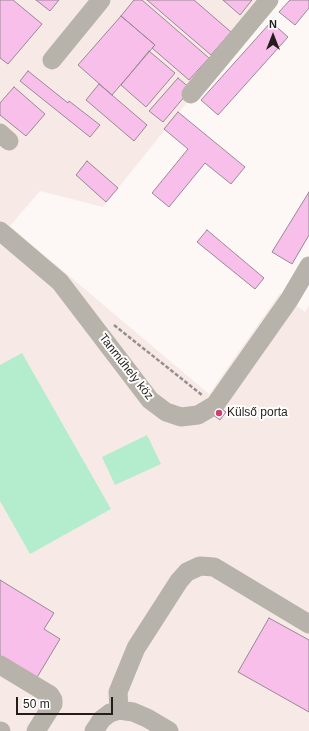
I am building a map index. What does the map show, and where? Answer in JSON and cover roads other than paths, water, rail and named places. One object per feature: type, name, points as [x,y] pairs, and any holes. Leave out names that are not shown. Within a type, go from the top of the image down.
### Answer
[{"type":"street","points":[[52,60],[101,0]]},
{"type":"street","points":[[191,94],[269,0]]},
{"type":"street","name":"Tanműhely köz","points":[[0,231],[60,282],[150,400],[166,412],[181,417],[198,415],[215,405],[289,300],[309,266]]},
{"type":"street","points":[[119,710],[118,692],[136,648],[179,581],[187,572],[200,566],[214,567],[309,624]]},
{"type":"street","points":[[0,665],[50,695],[53,700],[53,704],[36,731]]},
{"type":"street","points":[[94,731],[102,719],[110,713],[119,710],[133,712],[147,718],[169,731]]},
{"type":"place","name":"Külső porta","points":[[219,413]]}]
